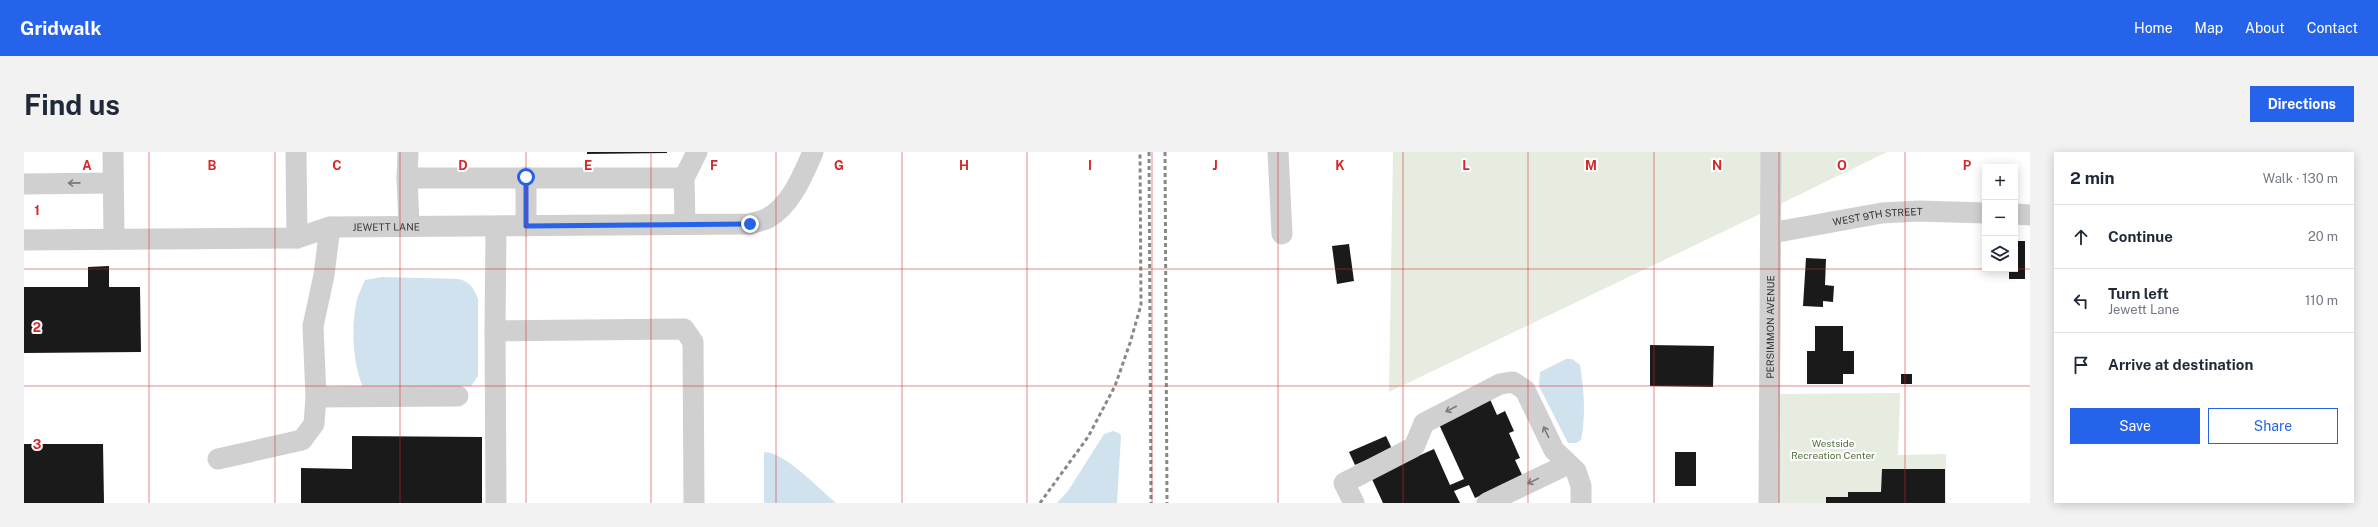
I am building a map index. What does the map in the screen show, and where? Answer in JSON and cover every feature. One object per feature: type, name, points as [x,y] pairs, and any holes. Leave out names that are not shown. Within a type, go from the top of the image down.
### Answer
[{"type":"street","points":[[113,152],[114,239]]},
{"type":"street","points":[[296,152],[298,238]]},
{"type":"street","points":[[408,152],[407,178],[409,226]]},
{"type":"street","points":[[685,223],[684,178],[697,152]]},
{"type":"street","name":"JEWETT LANE","points":[[24,240],[298,238],[330,227],[496,227],[685,223],[750,224],[768,218],[784,203],[798,184],[813,152]]},
{"type":"street","points":[[1278,152],[1282,234]]},
{"type":"street","name":"PERSIMMON AVENUE","points":[[1769,503],[1771,152]]},
{"type":"street","points":[[526,177],[526,226]]},
{"type":"street","points":[[407,178],[684,178]]},
{"type":"street","points":[[24,184],[113,183]]},
{"type":"street","name":"WEST 9TH STREET","points":[[1771,233],[1882,214],[1919,211],[1982,213]]},
{"type":"street","points":[[2018,214],[2030,215]]},
{"type":"street","points":[[218,459],[302,440],[314,424],[316,397],[313,326],[324,275],[330,227]]},
{"type":"street","points":[[496,227],[496,503]]},
{"type":"street","points":[[495,332],[684,329],[693,342],[694,503]]},
{"type":"street","points":[[1354,503],[1344,483],[1412,448],[1415,445],[1424,423],[1506,382],[1513,382],[1525,390],[1554,450],[1576,471],[1579,478],[1580,503]]},
{"type":"street","points":[[316,397],[458,396]]},
{"type":"street","points":[[1487,503],[1568,464]]},
{"type":"green space","points":[[1393,152],[1764,152],[1764,212],[1389,392]]},
{"type":"green space","points":[[1779,152],[1887,152],[1778,205]]},
{"type":"green space","name":"Westside Recreation Center","points":[[1900,393],[1898,455],[1946,454],[1946,503],[1777,503],[1779,394]]},
{"type":"water","points":[[382,277],[459,279],[471,286],[478,299],[478,376],[471,386],[363,388],[355,357],[353,336],[354,315],[358,295],[365,280]]},
{"type":"water","points":[[1566,359],[1572,359],[1580,365],[1583,384],[1583,431],[1581,440],[1576,443],[1568,443],[1539,386],[1540,372]]},
{"type":"water","points":[[1113,431],[1119,433],[1121,436],[1117,503],[1057,503],[1068,491],[1104,434]]},
{"type":"water","points":[[764,452],[782,458],[792,464],[836,503],[764,503]]},
{"type":"building","points":[[587,152],[667,152],[667,153],[587,154]]},
{"type":"building","points":[[2018,241],[2025,241],[2025,279],[2009,279],[2009,272],[2018,272]]},
{"type":"building","points":[[1349,244],[1354,281],[1337,284],[1332,246]]},
{"type":"building","points":[[1806,258],[1826,259],[1825,285],[1834,286],[1833,302],[1823,301],[1823,307],[1803,306]]},
{"type":"building","points":[[109,266],[109,287],[140,287],[141,352],[24,353],[24,287],[88,287],[88,267]]},
{"type":"building","points":[[1815,326],[1843,326],[1843,351],[1854,351],[1854,374],[1843,374],[1843,384],[1807,384],[1807,351],[1815,351]]},
{"type":"building","points":[[1650,345],[1714,346],[1713,387],[1650,386]]},
{"type":"building","points":[[1901,374],[1912,374],[1912,384],[1901,384]]},
{"type":"building","points":[[1489,397],[1497,415],[1505,411],[1514,431],[1509,433],[1520,458],[1515,460],[1523,477],[1475,498],[1469,485],[1454,491],[1460,503],[1383,503],[1371,477],[1434,449],[1450,485],[1464,479],[1437,420]]},
{"type":"building","points":[[352,436],[482,437],[482,503],[301,503],[301,468],[352,469]]},
{"type":"building","points":[[1386,436],[1392,449],[1355,465],[1349,452]]},
{"type":"building","points":[[24,444],[103,444],[104,503],[24,503]]},
{"type":"building","points":[[1675,452],[1696,452],[1696,486],[1675,486]]},
{"type":"building","points":[[1882,469],[1945,469],[1945,503],[1826,503],[1826,497],[1848,497],[1848,492],[1881,492]]},
{"type":"railway","points":[[1040,503],[1088,437],[1115,386],[1141,305],[1140,152]]},
{"type":"railway","points":[[1149,152],[1151,503]]},
{"type":"railway","points":[[1165,152],[1167,503]]},
{"type":"route","points":[[526,177],[526,226],[685,223],[750,224]]}]
